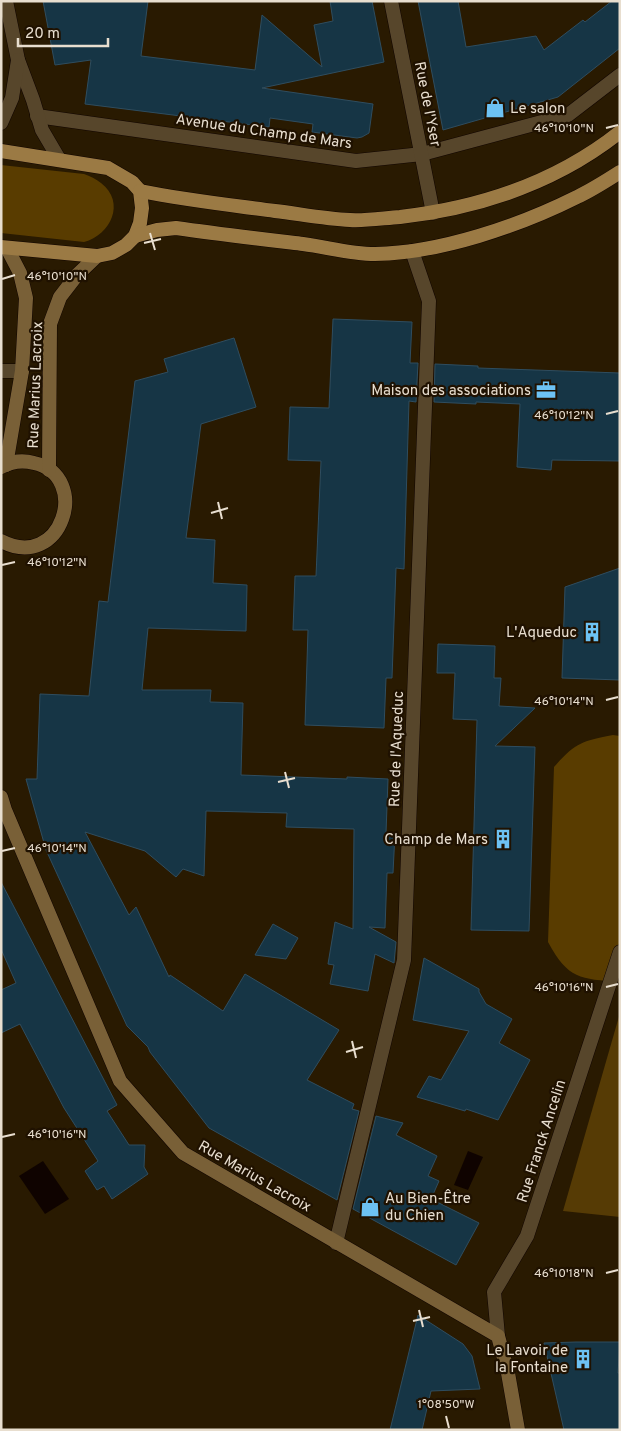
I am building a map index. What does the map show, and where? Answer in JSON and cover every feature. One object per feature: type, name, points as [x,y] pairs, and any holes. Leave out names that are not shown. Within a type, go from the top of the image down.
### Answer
[{"type":"main road","points":[[140,192],[351,220],[433,213],[466,207],[532,183],[574,162],[605,144],[620,132]]},
{"type":"main road","points":[[1,151],[108,168],[132,182],[140,192],[142,208],[140,223],[135,236],[126,245],[112,253],[96,256],[4,248]]},
{"type":"main road","points":[[135,236],[157,230],[176,228],[307,245],[344,252],[374,254],[412,252],[472,237],[542,213],[578,197],[620,172]]},
{"type":"main road","name":"Rue Marius Lacroix","points":[[3,466],[22,371],[26,298],[20,273],[4,248]]},
{"type":"main road","name":"Rue Marius Lacroix","points":[[49,470],[50,324],[60,298],[77,275],[96,256]]},
{"type":"main road","points":[[1,542],[9,546],[22,547],[36,546],[48,540],[58,530],[64,518],[66,504],[64,492],[58,479],[49,470],[39,464],[17,461],[3,466]]},
{"type":"main road","name":"Rue Marius Lacroix","points":[[1,797],[120,1081],[184,1153],[498,1336]]},
{"type":"main road","points":[[498,1336],[508,1373],[518,1430]]},
{"type":"street","points":[[6,1],[18,60],[42,130],[59,159]]},
{"type":"street","name":"Rue de l'Yser","points":[[391,1],[433,213]]},
{"type":"street","points":[[1,123],[12,98],[18,60]]},
{"type":"street","name":"Avenue du Champ de Mars","points":[[37,116],[356,161],[422,154],[568,115],[620,75]]},
{"type":"street","name":"Rue de l'Aqueduc","points":[[336,1243],[404,960],[430,301],[412,252]]},
{"type":"street","points":[[1,371],[22,371]]},
{"type":"street","name":"Rue Franck Ancelin","points":[[498,1336],[494,1292],[527,1236],[620,952]]},
{"type":"shaded area","points":[[1,165],[84,174],[95,179],[109,191],[113,199],[114,208],[108,225],[94,238],[84,242],[1,233]]},
{"type":"shaded area","points":[[613,735],[620,736],[620,982],[595,980],[576,975],[562,963],[548,942],[554,767],[580,744]]},
{"type":"shaded area","points":[[620,1013],[620,1217],[563,1211]]},
{"type":"shaded area","points":[[468,1151],[483,1157],[468,1190],[454,1185]]},
{"type":"shaded area","points":[[43,1161],[69,1199],[45,1214],[19,1176]]},
{"type":"building","points":[[43,1],[148,1],[141,56],[255,70],[262,15],[322,67],[314,25],[333,21],[330,1],[372,1],[384,62],[262,88],[373,104],[369,133],[357,138],[312,132],[313,124],[270,118],[269,127],[85,104],[91,60],[55,65]]},
{"type":"building","points":[[418,1],[458,1],[466,47],[536,36],[544,50],[583,20],[585,22],[612,1],[620,1],[620,48],[558,97],[443,130]]},
{"type":"building","points":[[333,319],[412,322],[410,363],[418,363],[416,402],[409,401],[404,569],[396,568],[392,678],[386,678],[384,728],[305,725],[308,630],[293,630],[295,576],[316,576],[321,461],[288,460],[290,407],[329,408]]},
{"type":"building","points":[[234,338],[256,407],[201,424],[186,538],[215,540],[213,583],[247,585],[246,631],[148,628],[142,690],[211,690],[210,702],[243,703],[241,775],[388,779],[386,833],[395,833],[393,873],[387,873],[385,928],[369,927],[396,942],[394,963],[375,954],[368,991],[330,984],[334,965],[328,964],[335,922],[353,929],[354,829],[286,827],[287,813],[206,811],[204,876],[183,869],[176,877],[145,851],[85,832],[129,915],[136,907],[169,977],[170,975],[223,1011],[245,974],[339,1030],[307,1080],[354,1104],[352,1109],[359,1111],[337,1200],[209,1128],[148,1047],[127,1026],[46,850],[26,779],[37,779],[40,694],[89,696],[99,601],[108,602],[135,381],[168,372],[164,359]]},
{"type":"building","points":[[435,364],[478,366],[478,368],[620,373],[620,461],[552,460],[551,470],[517,467],[520,404],[434,402]]},
{"type":"building","name":"L'Aqueduc","points":[[620,568],[620,680],[562,678],[565,587]]},
{"type":"building","name":"Champ de Mars","points":[[438,644],[495,646],[494,678],[501,678],[499,706],[535,708],[495,746],[535,747],[529,931],[471,930],[477,720],[453,719],[455,673],[437,673]]},
{"type":"building","points":[[1,882],[117,1105],[107,1111],[129,1145],[145,1145],[144,1167],[148,1174],[112,1199],[104,1186],[97,1190],[85,1171],[98,1161],[64,1108],[20,1024],[1,1033],[1,990],[16,983],[1,949]]},
{"type":"building","points":[[273,924],[298,938],[286,959],[255,955]]},
{"type":"building","points":[[424,958],[479,989],[486,1004],[512,1019],[499,1043],[530,1060],[498,1120],[466,1109],[465,1111],[417,1097],[429,1076],[441,1080],[469,1031],[413,1020]]},
{"type":"building","points":[[376,1116],[403,1123],[396,1135],[437,1156],[428,1176],[439,1181],[431,1199],[479,1223],[456,1265],[353,1209]]},
{"type":"building","points":[[418,1315],[463,1344],[472,1356],[480,1389],[431,1391],[422,1430],[390,1430]]},
{"type":"building","points":[[620,1342],[618,1373],[620,1373],[620,1430],[564,1430],[544,1343]]},
{"type":"place","name":"Le salon","points":[[495,108]]},
{"type":"place","name":"Maison des associations","points":[[546,390]]},
{"type":"place","name":"L'Aqueduc","points":[[592,632]]},
{"type":"place","name":"Champ de Mars","points":[[503,839]]},
{"type":"place","name":"Au Bien-Être du Chien","points":[[370,1207]]},
{"type":"place","name":"Le Lavoir de la Fontaine","points":[[583,1359]]}]
